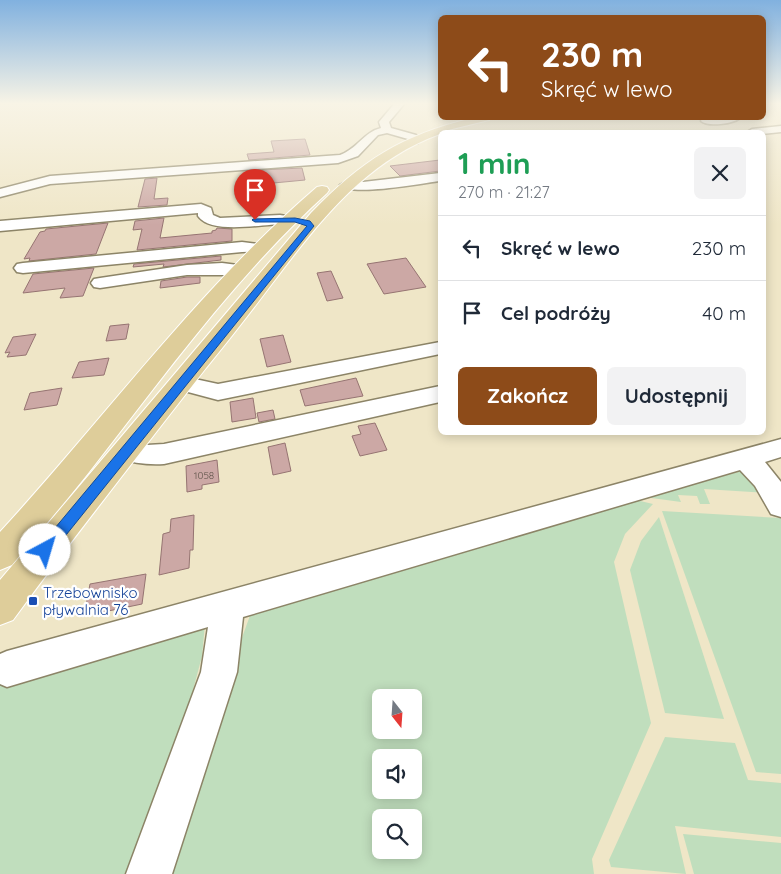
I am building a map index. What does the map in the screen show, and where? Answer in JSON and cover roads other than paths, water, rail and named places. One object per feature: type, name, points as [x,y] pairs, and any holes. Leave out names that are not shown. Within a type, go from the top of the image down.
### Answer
[{"type":"main road","points":[[0,608],[181,383],[235,319],[299,223],[312,198],[351,167],[387,144]]},
{"type":"main road","points":[[0,555],[84,458],[204,311],[260,248],[299,223],[385,156],[394,144]]},
{"type":"main road","points":[[204,311],[206,316],[216,320],[226,321],[235,319]]},
{"type":"street","points":[[0,193],[16,191],[31,183],[50,180],[338,159],[349,156],[367,144]]},
{"type":"street","points":[[352,180],[438,168]]},
{"type":"street","points":[[352,180],[363,186],[438,177]]},
{"type":"street","points":[[0,226],[201,208],[206,211],[205,216],[208,220],[218,223],[270,219],[299,223]]},
{"type":"street","points":[[23,268],[242,247],[260,248]]},
{"type":"street","points":[[100,283],[134,279],[150,274],[214,268],[240,270]]},
{"type":"street","points":[[181,383],[218,392],[438,348]]},
{"type":"street","points":[[126,451],[147,455],[164,454],[438,394]]},
{"type":"street","points":[[7,669],[765,456],[765,479],[781,506]]},
{"type":"street","points":[[149,874],[218,672],[228,606]]},
{"type":"place","name":"Trzebownisko pływalnia 76","points":[[33,601]]}]
